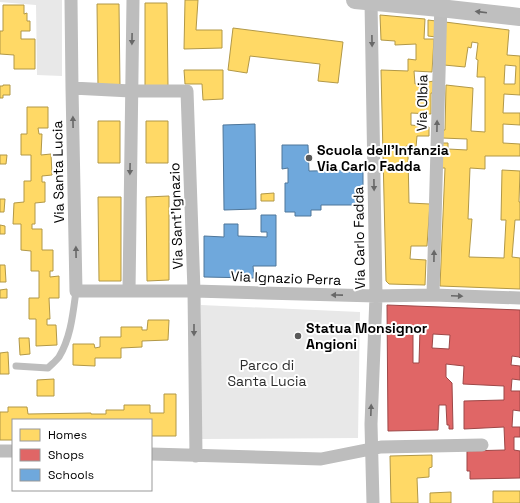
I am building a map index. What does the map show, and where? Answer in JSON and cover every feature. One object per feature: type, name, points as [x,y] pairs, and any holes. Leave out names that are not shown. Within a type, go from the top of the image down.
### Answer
[{"type":"street","name":"Via Santa Lucia","points":[[71,0],[76,291]]},
{"type":"street","points":[[129,291],[133,0]]},
{"type":"street","points":[[363,1],[441,4],[520,17]]},
{"type":"street","name":"Via Carlo Fadda","points":[[363,1],[376,296],[371,424],[373,503]]},
{"type":"street","name":"Via Olbia","points":[[433,295],[441,4]]},
{"type":"street","name":"Via Sant'Ignazio","points":[[72,88],[131,91],[188,91],[194,291],[196,456]]},
{"type":"street","points":[[76,291],[194,291]]},
{"type":"street","name":"Via Ignazio Perra","points":[[194,291],[520,298]]},
{"type":"street","points":[[152,454],[321,459],[381,447],[482,445]]},
{"type":"street","points":[[0,451],[12,451]]},
{"type":"lane","points":[[16,366],[48,368],[58,358],[64,346],[72,320],[76,291]]},
{"type":"green space","points":[[0,0],[62,0],[62,76],[37,75],[36,5],[0,2]]},
{"type":"green space","name":"Parco di Santa Lucia","points":[[201,305],[360,312],[358,438],[201,439]]},
{"type":"building: Homes","points":[[185,0],[198,0],[196,30],[222,30],[222,48],[184,49]]},
{"type":"building: Homes","points":[[145,3],[167,3],[168,87],[145,87]]},
{"type":"building: Homes","points":[[97,4],[119,4],[120,87],[98,88]]},
{"type":"building: Homes","points":[[3,5],[24,5],[24,14],[27,13],[27,21],[30,21],[30,31],[21,31],[21,39],[35,39],[35,69],[14,69],[14,55],[0,54],[0,31],[3,31]]},
{"type":"building: Homes","points":[[380,15],[425,19],[424,39],[434,39],[432,72],[414,71],[415,84],[434,81],[433,93],[431,93],[431,114],[411,113],[411,125],[429,127],[429,136],[417,136],[416,147],[406,146],[406,155],[408,155],[409,203],[430,204],[427,246],[411,246],[410,259],[426,260],[425,285],[389,284],[386,281],[381,70],[408,71],[408,59],[416,60],[416,44],[395,45],[395,41],[381,40]]},
{"type":"building: Homes","points":[[428,20],[436,21],[436,37],[428,36]]},
{"type":"building: Homes","points":[[445,22],[509,30],[507,55],[520,56],[520,95],[504,94],[503,113],[520,113],[520,125],[503,124],[503,143],[520,144],[520,156],[485,156],[485,169],[470,168],[468,219],[472,219],[469,257],[504,258],[506,220],[501,220],[502,170],[520,171],[520,220],[515,220],[512,257],[520,258],[520,289],[440,286],[445,168],[442,168],[442,143],[448,143],[448,149],[467,150],[467,139],[442,138],[443,130],[445,130],[446,85],[473,88],[471,131],[485,132],[485,77],[477,77],[478,60],[476,59],[478,43],[472,42],[471,48],[468,47],[465,67],[444,65]],"holes":[[[505,65],[516,66],[515,84],[504,84]]]},
{"type":"building: Homes","points":[[233,28],[343,42],[338,83],[318,81],[320,64],[250,56],[247,73],[228,70]]},
{"type":"building: Homes","points":[[184,70],[223,70],[223,99],[203,100],[202,84],[185,84]]},
{"type":"building: Homes","points":[[10,85],[10,95],[3,95],[3,98],[0,98],[0,86]]},
{"type":"building: Homes","points":[[27,107],[48,107],[48,128],[38,128],[39,134],[42,134],[41,155],[51,154],[52,175],[42,176],[42,182],[45,182],[45,202],[35,203],[35,224],[32,224],[32,229],[42,229],[42,250],[53,250],[53,271],[50,271],[50,277],[59,276],[59,298],[49,298],[50,319],[47,319],[47,325],[56,325],[57,345],[36,346],[36,319],[29,319],[29,298],[39,298],[39,271],[31,271],[31,251],[21,250],[21,224],[13,224],[14,203],[24,202],[24,181],[31,181],[31,155],[21,155],[21,134],[27,134]]},
{"type":"building: Homes","points":[[98,121],[120,121],[120,163],[98,163]]},
{"type":"building: Homes","points":[[146,121],[168,121],[168,163],[146,163]]},
{"type":"building: Homes","points":[[418,149],[428,149],[428,155],[418,155]]},
{"type":"building: Homes","points":[[0,155],[7,155],[6,164],[0,164]]},
{"type":"building: Homes","points":[[274,193],[274,201],[261,201],[261,194]]},
{"type":"building: Homes","points":[[169,196],[169,280],[147,281],[146,197]]},
{"type":"building: Homes","points":[[98,197],[121,197],[121,281],[99,281]]},
{"type":"building: Homes","points":[[0,199],[5,199],[4,212],[0,212]]},
{"type":"building: Homes","points":[[0,225],[5,226],[5,234],[0,234]]},
{"type":"building: Homes","points":[[0,265],[5,265],[6,282],[0,282]]},
{"type":"building: Homes","points":[[7,289],[7,298],[0,298],[0,290]]},
{"type":"building: Homes","points":[[148,320],[169,320],[168,340],[142,341],[142,347],[121,348],[121,358],[95,358],[95,366],[73,365],[73,344],[94,344],[95,348],[100,347],[100,337],[121,337],[121,327],[142,327],[142,330],[147,330]]},
{"type":"building: Homes","points":[[19,338],[29,338],[30,354],[20,355]]},
{"type":"building: Homes","points":[[8,352],[9,374],[0,374],[0,353]]},
{"type":"building: Homes","points":[[54,379],[54,396],[37,396],[37,380]]},
{"type":"building: Homes","points":[[164,394],[176,394],[176,436],[152,436],[152,419],[12,419],[12,440],[0,440],[0,412],[8,412],[8,407],[27,407],[28,414],[106,414],[106,410],[124,410],[124,405],[150,405],[150,413],[164,413]]},
{"type":"building: Homes","points":[[432,455],[432,467],[429,468],[429,477],[417,478],[418,503],[391,503],[390,456]]},
{"type":"building: Homes","points":[[493,491],[520,491],[520,503],[493,503]]},
{"type":"building: Homes","points":[[451,492],[451,503],[430,503],[430,493]]},
{"type":"building: Shops","points":[[387,305],[520,310],[520,358],[512,356],[511,365],[520,366],[520,380],[512,379],[511,391],[520,391],[520,411],[513,410],[512,427],[520,427],[520,437],[514,437],[514,450],[520,451],[520,478],[470,479],[470,471],[467,471],[467,451],[505,450],[504,427],[464,429],[464,401],[504,400],[504,386],[463,384],[464,366],[446,364],[446,377],[452,383],[453,429],[449,429],[449,425],[447,425],[446,405],[439,405],[438,430],[388,431]],"holes":[[[413,329],[420,329],[419,363],[413,363]],[[433,334],[450,335],[449,349],[432,348]]]},
{"type":"building: Schools","points":[[255,124],[256,209],[224,210],[223,125]]},
{"type":"building: Schools","points":[[282,145],[308,145],[309,171],[363,170],[363,205],[321,205],[321,210],[311,210],[311,216],[295,216],[295,212],[285,212],[285,183],[288,183],[288,168],[282,169]]},
{"type":"building: Schools","points":[[261,215],[276,215],[276,266],[253,266],[254,278],[204,277],[204,236],[224,237],[224,224],[238,224],[238,236],[267,237],[267,232],[261,232]]},
{"type":"place","name":"Scuola dell'Infanzia Via Carlo Fadda","points":[[309,158]]},
{"type":"place","name":"Statua Monsignor Angioni","points":[[298,336]]}]
